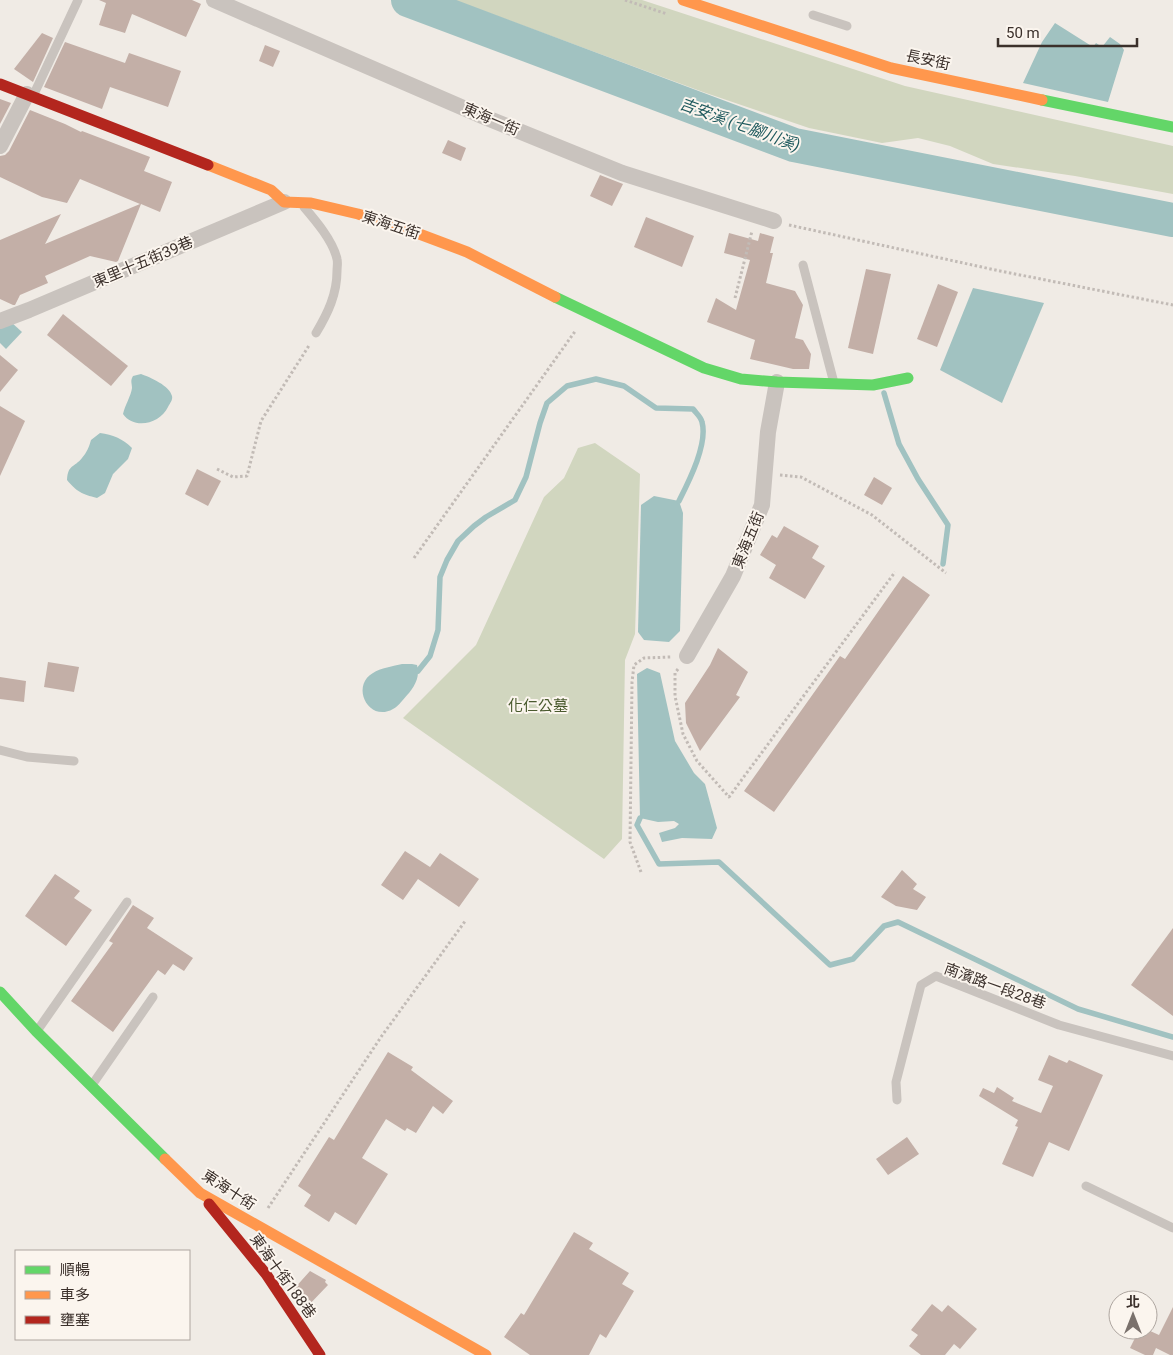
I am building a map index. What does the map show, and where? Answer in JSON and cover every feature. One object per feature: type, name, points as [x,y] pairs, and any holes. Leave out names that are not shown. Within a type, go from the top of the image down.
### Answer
[{"type":"street","name":"東海一街","points":[[214,0],[482,116],[622,173],[774,221]]},
{"type":"street","name":"長安街","points":[[683,0],[892,68],[1173,127]]},
{"type":"street","name":"東海五街","points":[[0,84],[271,190],[292,203],[311,203],[358,214],[467,252],[542,291],[704,368],[741,379],[777,382],[872,385],[908,378]]},
{"type":"street","points":[[0,146],[30,95]]},
{"type":"street","name":"東里十五街39巷","points":[[0,321],[292,203]]},
{"type":"street","name":"東海五街","points":[[686,656],[734,576],[762,506],[768,432],[777,382]]},
{"type":"street","name":"東海十街","points":[[0,992],[36,1031],[200,1193],[486,1355]]},
{"type":"street","name":"東海十街188巷","points":[[200,1193],[266,1274],[320,1355]]},
{"type":"lane","points":[[30,95],[78,0]]},
{"type":"lane","points":[[813,15],[847,26]]},
{"type":"lane","points":[[292,203],[316,221],[330,242],[337,259],[337,279],[333,299],[316,333]]},
{"type":"lane","points":[[803,264],[835,384]]},
{"type":"lane","points":[[0,750],[27,758],[74,761]]},
{"type":"lane","points":[[36,1031],[127,902]]},
{"type":"lane","name":"南濱路一段28巷","points":[[897,1100],[896,1082],[921,986],[936,976],[1058,1025],[1173,1056]]},
{"type":"lane","points":[[91,1086],[153,997]]},
{"type":"lane","points":[[1086,1186],[1173,1228]]},
{"type":"path","points":[[735,298],[756,216]]},
{"type":"path","points":[[774,221],[1000,271],[1173,305]]},
{"type":"path","points":[[414,558],[588,313]]},
{"type":"path","points":[[217,469],[233,477],[246,476],[261,421],[316,333]]},
{"type":"path","points":[[765,474],[801,476],[872,515],[946,573]]},
{"type":"path","points":[[686,656],[675,673],[676,696],[682,734],[697,761],[729,797],[896,572]]},
{"type":"path","points":[[641,872],[630,842],[632,682],[634,665],[644,658],[686,656]]},
{"type":"path","points":[[256,1225],[381,1037],[466,920]]},
{"type":"green space","points":[[454,0],[642,0],[905,86],[1173,146],[1173,194],[1075,176],[993,164],[950,146],[918,138],[882,143],[809,128],[703,92]]},
{"type":"green space","name":"化仁公墓","points":[[595,443],[640,474],[635,634],[625,660],[622,839],[604,859],[403,718],[476,645],[544,497],[564,478],[578,448]]},
{"type":"water","points":[[1055,23],[1093,47],[1096,43],[1102,47],[1110,37],[1120,44],[1124,50],[1108,102],[1023,83],[1042,42]]},
{"type":"water","points":[[973,288],[1044,303],[1002,403],[940,370]]},
{"type":"water","points":[[11,322],[22,332],[6,349],[0,343],[0,327]]},
{"type":"water","points":[[141,374],[164,385],[172,397],[164,413],[159,418],[147,423],[134,422],[123,414],[132,388],[132,378]]},
{"type":"water","points":[[100,433],[117,438],[132,448],[128,459],[113,474],[105,493],[97,498],[80,492],[67,480],[70,469],[84,456],[91,440]]},
{"type":"water","points":[[654,496],[679,501],[683,513],[680,631],[669,642],[644,640],[638,632],[641,505]]},
{"type":"water","points":[[402,664],[417,665],[418,676],[411,690],[393,709],[384,712],[370,707],[365,701],[363,694],[363,686],[366,679],[379,670]]},
{"type":"water","points":[[647,668],[660,673],[675,741],[694,773],[705,784],[717,828],[712,839],[682,838],[662,842],[659,833],[675,828],[679,824],[674,821],[658,822],[640,818],[637,674]]},
{"type":"building","points":[[99,0],[192,0],[201,4],[186,37],[132,14],[125,33],[99,25],[106,3]]},
{"type":"building","points":[[42,33],[53,38],[33,82],[14,69]]},
{"type":"building","points":[[65,42],[125,63],[129,53],[181,71],[168,107],[110,87],[102,109],[44,87]]},
{"type":"building","points":[[265,45],[280,51],[273,67],[259,61]]},
{"type":"building","points":[[0,99],[11,103],[0,124]]},
{"type":"building","points":[[30,110],[81,132],[150,157],[144,171],[172,182],[160,212],[141,204],[118,261],[90,256],[45,276],[48,283],[20,295],[15,305],[13,305],[0,299],[0,240],[61,214],[45,244],[140,204],[80,179],[67,203],[42,197],[0,177],[0,156],[5,155],[9,151]]},
{"type":"building","points":[[448,140],[466,148],[461,161],[442,153]]},
{"type":"building","points":[[600,175],[623,184],[612,206],[590,196]]},
{"type":"building","points":[[646,217],[694,236],[682,267],[634,247]]},
{"type":"building","points":[[729,233],[758,241],[760,233],[774,237],[770,253],[773,253],[766,283],[795,291],[803,305],[795,338],[803,340],[811,354],[809,369],[793,369],[750,359],[755,340],[707,322],[716,298],[736,310],[750,260],[724,253]]},
{"type":"building","points":[[866,269],[891,274],[873,354],[848,348]]},
{"type":"building","points":[[938,284],[958,292],[937,347],[917,339]]},
{"type":"building","points":[[63,314],[128,366],[111,386],[47,335]]},
{"type":"building","points":[[0,355],[18,370],[0,392]]},
{"type":"building","points":[[0,406],[25,421],[0,476]]},
{"type":"building","points":[[197,469],[221,481],[208,506],[185,494]]},
{"type":"building","points":[[874,477],[892,488],[882,505],[864,495]]},
{"type":"building","points":[[784,526],[819,546],[812,558],[825,566],[805,599],[769,578],[776,565],[760,555],[772,535],[777,538]]},
{"type":"building","points":[[903,576],[930,595],[774,812],[744,791],[840,656],[845,659]]},
{"type":"building","points":[[718,648],[748,672],[736,695],[740,697],[700,751],[686,723],[685,703],[710,665]]},
{"type":"building","points":[[48,662],[79,667],[74,692],[44,687]]},
{"type":"building","points":[[0,677],[26,681],[24,702],[0,699]]},
{"type":"building","points":[[405,851],[430,867],[440,853],[479,879],[459,907],[418,879],[403,900],[381,885]]},
{"type":"building","points":[[902,870],[917,884],[913,889],[926,897],[917,910],[896,906],[881,897]]},
{"type":"building","points":[[55,874],[80,891],[74,898],[92,910],[66,946],[25,916]]},
{"type":"building","points":[[133,905],[154,918],[147,928],[193,958],[184,971],[173,964],[165,975],[158,970],[113,1032],[71,1001],[113,943],[109,941]]},
{"type":"building","points":[[1173,928],[1173,1016],[1131,985]]},
{"type":"building","points":[[388,1052],[413,1067],[411,1070],[453,1101],[443,1114],[433,1106],[416,1133],[407,1128],[405,1131],[386,1119],[362,1158],[388,1174],[356,1225],[335,1212],[329,1222],[304,1206],[311,1195],[298,1186],[329,1137],[334,1140]]},
{"type":"building","points":[[1049,1055],[1067,1063],[1069,1060],[1103,1075],[1069,1151],[1049,1142],[1033,1177],[1002,1164],[1018,1127],[1015,1126],[1018,1120],[979,1096],[983,1088],[994,1093],[997,1087],[1014,1098],[1012,1101],[1041,1113],[1053,1086],[1038,1080]]},
{"type":"building","points":[[907,1137],[919,1154],[888,1175],[876,1159]]},
{"type":"building","points":[[574,1232],[593,1243],[589,1249],[629,1273],[622,1284],[634,1291],[606,1338],[600,1334],[589,1355],[530,1355],[504,1337],[521,1313],[524,1315]]},
{"type":"building","points":[[310,1271],[326,1280],[325,1282],[328,1285],[306,1308],[293,1290]]},
{"type":"building","points":[[932,1304],[942,1312],[948,1305],[977,1329],[960,1349],[954,1344],[945,1355],[921,1355],[909,1346],[918,1335],[911,1330]]},
{"type":"building","points":[[1173,1307],[1173,1355],[1156,1348],[1153,1355],[1145,1355],[1130,1348],[1134,1340],[1158,1340]]},
{"type":"waterway","name":"吉安溪 (七腳川溪)","points":[[408,0],[794,145],[1173,220]]},
{"type":"waterway","points":[[418,671],[430,656],[438,630],[440,577],[447,560],[458,541],[474,526],[515,500],[526,477],[547,403],[567,386],[596,379],[624,386],[656,408],[693,409],[702,422],[702,441],[688,483],[679,501]]},
{"type":"waterway","points":[[884,393],[899,444],[918,479],[948,525],[943,564]]},
{"type":"waterway","points":[[640,818],[637,825],[659,864],[719,862],[830,965],[853,959],[884,926],[898,922],[1078,1009],[1173,1037]]},
{"type":"traffic: fast","points":[[1042,100],[1173,127]]},
{"type":"traffic: fast","points":[[555,297],[704,368],[741,379],[873,385],[908,378]]},
{"type":"traffic: fast","points":[[0,992],[36,1031],[165,1159]]},
{"type":"traffic: slow","points":[[683,0],[891,68],[1042,100]]},
{"type":"traffic: slow","points":[[208,165],[271,190],[284,202],[311,203],[358,214],[467,252],[555,297]]},
{"type":"traffic: slow","points":[[165,1159],[200,1193],[486,1355]]},
{"type":"traffic: jam","points":[[0,84],[208,165]]},
{"type":"traffic: jam","points":[[209,1204],[266,1274],[320,1355]]}]
